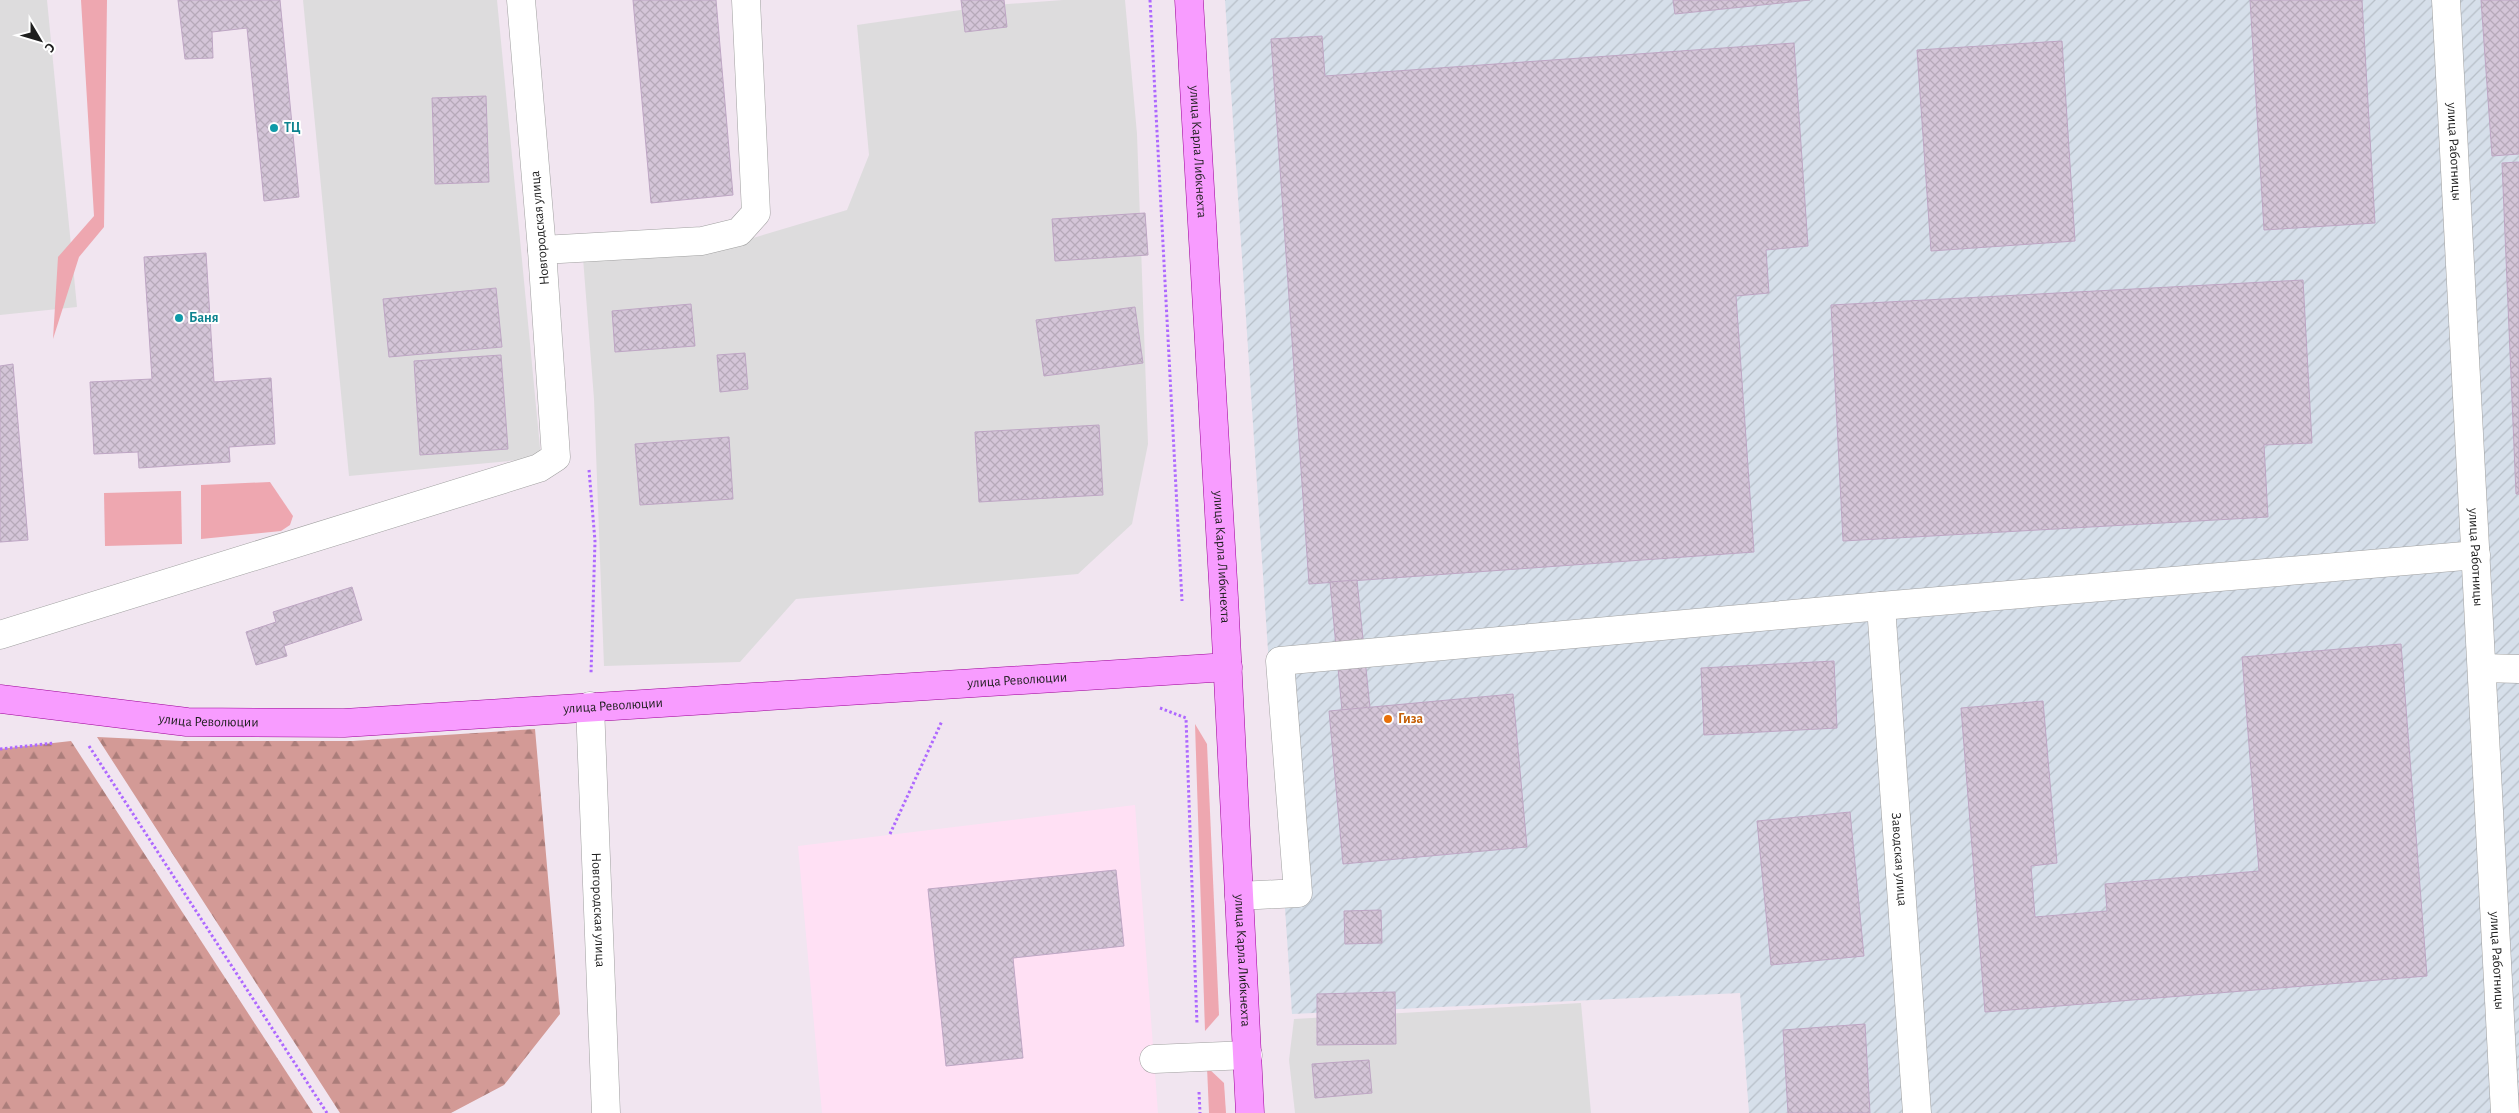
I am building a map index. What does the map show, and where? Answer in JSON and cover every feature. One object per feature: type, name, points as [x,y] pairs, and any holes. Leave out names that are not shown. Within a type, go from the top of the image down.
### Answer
[{"type":"main road","name":"улица Карла Либкнехта","points":[[1188,0],[1228,667],[1250,1113]]},
{"type":"main road","name":"улица Революции","points":[[0,700],[197,722],[344,723],[1228,667]]},
{"type":"street","name":"Новгородская улица","points":[[0,635],[538,468],[556,457],[542,250],[521,0]]},
{"type":"street","points":[[542,250],[702,241],[739,232],[756,213],[746,0]]},
{"type":"street","name":"улица Работницы","points":[[2446,0],[2505,1113]]},
{"type":"street","points":[[1239,896],[1298,893],[1280,662],[1881,606],[2476,555]]},
{"type":"street","name":"Заводская улица","points":[[1881,606],[1917,1113]]},
{"type":"street","points":[[2482,668],[2519,669]]},
{"type":"street","name":"Новгородская улица","points":[[590,706],[606,1113]]},
{"type":"street","points":[[1154,1059],[1248,1055]]},
{"type":"path","points":[[1150,0],[1182,600]]},
{"type":"path","points":[[1186,718],[1200,1113]]},
{"type":"path","points":[[890,834],[942,720]]},
{"type":"path","points":[[84,739],[327,1113]]},
{"type":"shaded area","points":[[0,0],[47,0],[77,307],[0,315]]},
{"type":"shaded area","points":[[81,0],[107,0],[104,227],[79,257],[53,339],[58,257],[94,216]]},
{"type":"shaded area","points":[[303,0],[497,0],[541,458],[349,476]]},
{"type":"shaded area","points":[[1063,0],[1125,0],[1137,134],[1148,444],[1132,524],[1078,574],[796,599],[740,662],[604,666],[594,399],[583,258],[696,255],[847,210],[869,155],[857,25],[995,5]]},
{"type":"shaded area","points":[[1225,0],[2519,0],[2519,1113],[1749,1113],[1740,993],[1292,1014]]},
{"type":"shaded area","points":[[270,482],[293,516],[290,525],[281,531],[201,539],[201,485]]},
{"type":"shaded area","points":[[181,491],[182,544],[105,546],[104,493]]},
{"type":"shaded area","points":[[1195,724],[1207,744],[1219,1015],[1205,1031]]},
{"type":"shaded area","points":[[1135,805],[1158,1113],[822,1113],[798,846]]},
{"type":"shaded area","points":[[1581,1003],[1591,1113],[1295,1113],[1289,1060],[1294,1019]]},
{"type":"shaded area","points":[[1207,1067],[1224,1083],[1226,1113],[1209,1113]]},
{"type":"green space","points":[[535,729],[560,1014],[504,1085],[451,1113],[340,1113],[97,737],[182,741],[353,741]]},
{"type":"green space","points":[[71,741],[313,1113],[0,1113],[0,749]]},
{"type":"building","name":"ТЦ","points":[[178,0],[280,0],[299,197],[264,201],[247,28],[212,32],[213,58],[185,59]]},
{"type":"building","points":[[633,0],[716,0],[733,195],[651,203]]},
{"type":"building","points":[[961,0],[1004,0],[1007,27],[965,32]]},
{"type":"building","points":[[1673,0],[1810,0],[1675,14]]},
{"type":"building","points":[[2250,0],[2362,0],[2375,223],[2264,230]]},
{"type":"building","points":[[2481,0],[2519,0],[2519,154],[2492,156]]},
{"type":"building","points":[[1322,36],[1325,76],[1794,43],[1808,246],[1766,250],[1769,293],[1736,296],[1754,552],[1309,584],[1271,39]]},
{"type":"building","points":[[2062,41],[2075,241],[1931,251],[1917,50]]},
{"type":"building","points":[[486,96],[489,182],[435,184],[432,98]]},
{"type":"building","points":[[2519,162],[2519,494],[2516,494],[2502,163]]},
{"type":"building","points":[[1145,213],[1148,255],[1055,261],[1052,219]]},
{"type":"building","name":"Баня","points":[[206,253],[214,382],[271,378],[275,444],[229,447],[230,462],[139,468],[138,452],[94,454],[90,382],[152,379],[144,257]]},
{"type":"building","points":[[2303,280],[2312,443],[2264,445],[2268,517],[1843,541],[1831,305]]},
{"type":"building","points":[[496,288],[502,347],[389,357],[383,299]]},
{"type":"building","points":[[691,304],[695,346],[615,352],[612,311]]},
{"type":"building","points":[[1135,307],[1143,363],[1044,376],[1036,320]]},
{"type":"building","points":[[745,353],[748,389],[720,392],[717,355]]},
{"type":"building","points":[[501,355],[508,449],[420,455],[414,361]]},
{"type":"building","points":[[13,364],[28,540],[0,542],[0,366]]},
{"type":"building","points":[[1099,425],[1103,495],[979,502],[975,432]]},
{"type":"building","points":[[729,437],[733,499],[640,505],[635,444]]},
{"type":"building","points":[[1357,580],[1370,708],[1342,711],[1330,582]]},
{"type":"building","points":[[352,587],[362,620],[284,646],[287,656],[256,665],[246,632],[276,622],[273,612]]},
{"type":"building","points":[[2401,644],[2427,976],[1985,1012],[1961,708],[2043,701],[2057,863],[2031,866],[2035,917],[2107,911],[2105,884],[2259,871],[2242,657]]},
{"type":"building","points":[[1834,661],[1837,728],[1704,735],[1701,668]]},
{"type":"building","points":[[1513,694],[1527,847],[1343,864],[1329,711]]},
{"type":"building","points":[[1850,812],[1864,956],[1771,965],[1757,821]]},
{"type":"building","points":[[1116,870],[1124,946],[1013,958],[1023,1058],[946,1066],[928,889]]},
{"type":"building","points":[[1381,910],[1382,943],[1345,944],[1344,911]]},
{"type":"building","points":[[1395,992],[1396,1044],[1317,1045],[1317,994]]},
{"type":"building","points":[[1865,1024],[1870,1113],[1788,1113],[1783,1030]]},
{"type":"building","points":[[1369,1060],[1372,1093],[1315,1098],[1312,1064]]},
{"type":"place","name":"ТЦ","points":[[274,128]]},
{"type":"place","name":"Баня","points":[[179,318]]},
{"type":"place","name":"Гиза","points":[[1388,719]]}]
